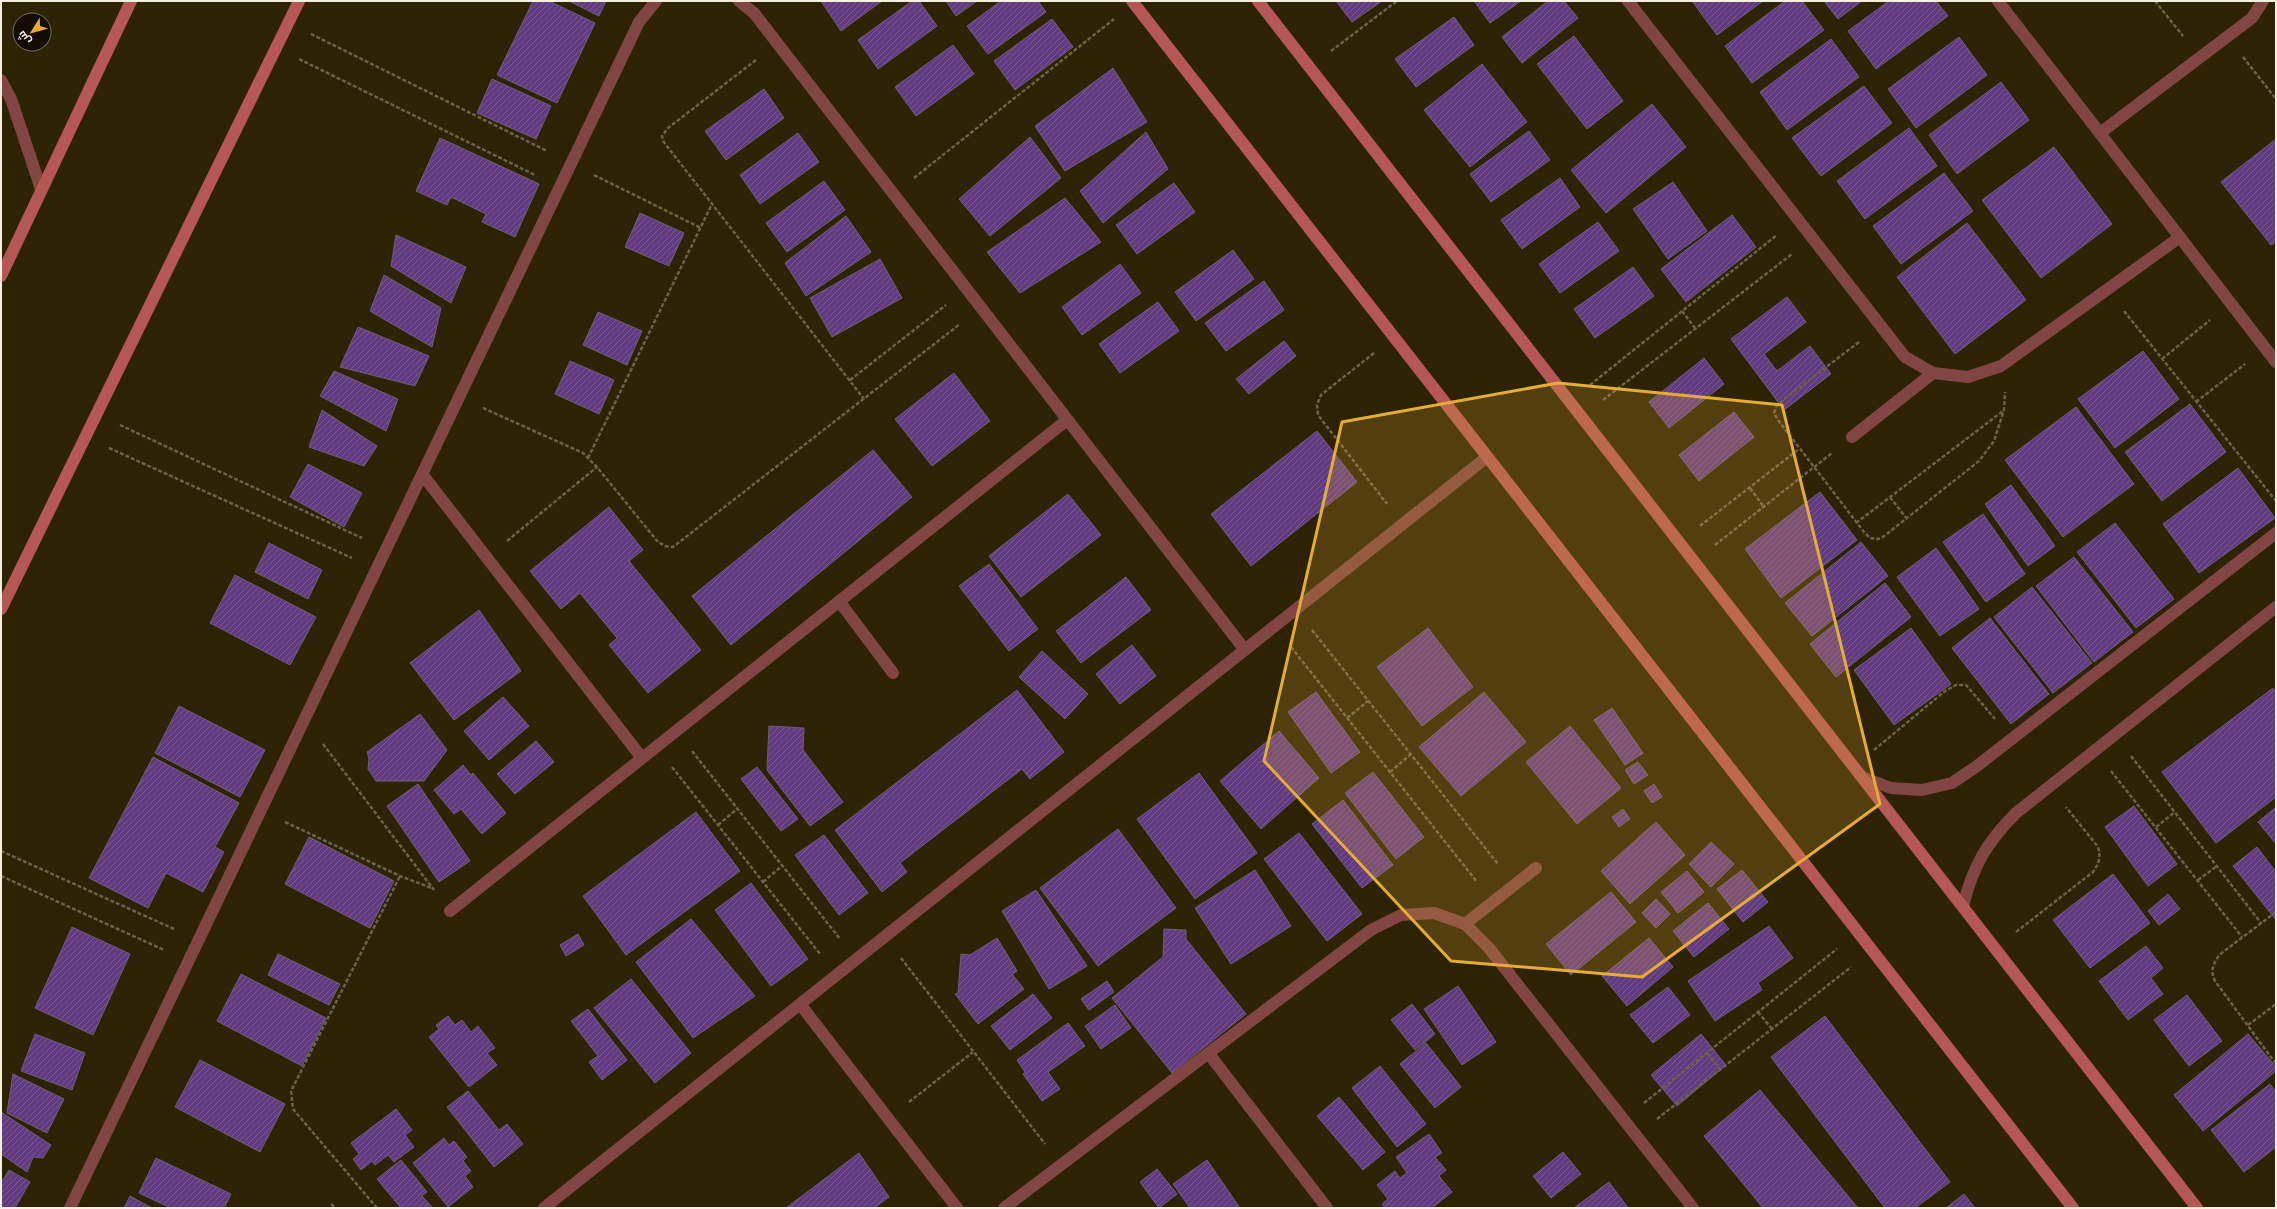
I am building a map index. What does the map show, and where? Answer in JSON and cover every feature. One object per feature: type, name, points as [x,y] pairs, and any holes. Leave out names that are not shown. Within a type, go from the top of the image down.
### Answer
[{"type":"street","points":[[1,276],[131,1]]},
{"type":"street","points":[[1,609],[298,1]]},
{"type":"street","points":[[70,1208],[638,22],[656,1]]},
{"type":"street","points":[[739,1],[754,13],[1245,650]]},
{"type":"street","points":[[1258,1],[2197,1208]]},
{"type":"street","points":[[1628,1],[1904,357],[1933,372],[1968,377],[2001,366],[2180,237]]},
{"type":"street","points":[[1998,1],[2276,362]]},
{"type":"street","points":[[2100,133],[2252,18],[2263,1]]},
{"type":"street","points":[[1132,2],[2073,1208]]},
{"type":"street","points":[[1,80],[11,99],[41,189]]},
{"type":"street","points":[[1852,437],[1933,372]]},
{"type":"street","points":[[450,911],[1067,420]]},
{"type":"street","points":[[544,1208],[1488,457]]},
{"type":"street","points":[[422,474],[642,758]]},
{"type":"street","points":[[1862,777],[1891,788],[1922,790],[1952,783],[2012,740],[2276,532]]},
{"type":"street","points":[[839,601],[893,673]]},
{"type":"street","points":[[1963,906],[1973,874],[1981,855],[1996,832],[2016,812],[2276,607]]},
{"type":"street","points":[[1465,924],[1536,868]]},
{"type":"street","points":[[1004,1208],[1371,930],[1401,915],[1434,913],[1465,924],[1489,948],[1693,1208]]},
{"type":"street","points":[[800,1004],[957,1208]]},
{"type":"street","points":[[1209,1054],[1327,1208]]},
{"type":"path","points":[[1310,68],[1396,1]]},
{"type":"path","points":[[2155,1],[2200,57]]},
{"type":"path","points":[[894,195],[1132,2]]},
{"type":"path","points":[[288,22],[701,228]]},
{"type":"path","points":[[2226,37],[2276,99]]},
{"type":"path","points":[[777,44],[668,128],[662,136],[663,141],[864,399]]},
{"type":"path","points":[[276,47],[559,187]]},
{"type":"path","points":[[588,458],[712,204]]},
{"type":"path","points":[[1570,402],[1798,219]]},
{"type":"path","points":[[1582,416],[1812,238]]},
{"type":"path","points":[[850,380],[966,289]]},
{"type":"path","points":[[2108,289],[2196,402],[2276,501]]},
{"type":"path","points":[[2162,359],[2230,303]]},
{"type":"path","points":[[459,397],[576,450],[588,458],[658,542],[665,546],[673,547],[981,308]]},
{"type":"path","points":[[1682,311],[1695,328]]},
{"type":"path","points":[[1394,337],[1321,395],[1317,405],[1318,415],[1404,525]]},
{"type":"path","points":[[2196,402],[2265,348]]},
{"type":"path","points":[[1856,523],[2004,410]]},
{"type":"path","points":[[97,414],[386,549]]},
{"type":"path","points":[[85,437],[376,569]]},
{"type":"path","points":[[1694,562],[1852,437]]},
{"type":"path","points":[[1680,542],[1799,449]]},
{"type":"path","points":[[487,558],[597,467]]},
{"type":"path","points":[[1750,488],[1764,507]]},
{"type":"path","points":[[1890,497],[1907,519]]},
{"type":"path","points":[[1296,610],[1514,885]]},
{"type":"path","points":[[1275,626],[1493,902]]},
{"type":"path","points":[[1854,767],[1945,691],[1956,685],[1966,685],[2012,740]]},
{"type":"path","points":[[1347,718],[1368,701]]},
{"type":"path","points":[[304,720],[450,911]]},
{"type":"path","points":[[676,731],[856,960]]},
{"type":"path","points":[[2115,734],[2261,923]]},
{"type":"path","points":[[656,747],[837,975]]},
{"type":"path","points":[[2095,750],[2242,937]]},
{"type":"path","points":[[1390,772],[1410,754]]},
{"type":"path","points":[[1996,949],[2092,872],[2099,863],[2100,856],[2098,847],[2050,786]]},
{"type":"path","points":[[718,825],[737,809]]},
{"type":"path","points":[[260,811],[400,876],[434,890]]},
{"type":"path","points":[[2156,827],[2174,812]]},
{"type":"path","points":[[1,851],[198,940]]},
{"type":"path","points":[[763,882],[782,866]]},
{"type":"path","points":[[2198,880],[2217,866]]},
{"type":"path","points":[[1,876],[189,960]]},
{"type":"path","points":[[377,1208],[293,1109],[291,1091],[400,876]]},
{"type":"path","points":[[2276,912],[2219,955],[2213,965],[2211,973],[2215,981],[2276,1064]]},
{"type":"path","points":[[1623,1119],[1858,932]]},
{"type":"path","points":[[884,937],[1061,1165]]},
{"type":"path","points":[[1636,1135],[1872,950]]},
{"type":"path","points":[[2248,1025],[2276,1004]]},
{"type":"path","points":[[1758,1012],[1772,1029]]},
{"type":"path","points":[[888,1119],[973,1052]]},
{"type":"path","points":[[1707,1052],[1720,1069]]},
{"type":"path","points":[[331,1204],[335,1208]]},
{"type":"highlighted area","points":[[1558,383],[1782,405],[1880,804],[1642,977],[1451,961],[1264,761],[1342,422]]},
{"type":"building","points":[[533,1],[549,1],[595,23],[557,103],[497,75]]},
{"type":"building","points":[[569,1],[606,1],[599,16]]},
{"type":"building","points":[[821,1],[882,1],[841,31]]},
{"type":"building","points":[[912,1],[919,1],[937,26],[878,69],[858,40]]},
{"type":"building","points":[[946,1],[977,1],[956,16]]},
{"type":"building","points":[[1001,1],[1038,1],[1046,12],[988,54],[967,26]]},
{"type":"building","points":[[1336,1],[1382,1],[1352,22]]},
{"type":"building","points":[[1474,1],[1521,1],[1490,23]]},
{"type":"building","points":[[1548,1],[1564,1],[1578,18],[1522,63],[1502,37]]},
{"type":"building","points":[[1692,1],[1763,1],[1717,35]]},
{"type":"building","points":[[1785,1],[1802,1],[1824,30],[1752,83],[1725,46]]},
{"type":"building","points":[[1824,1],[1862,1],[1838,19]]},
{"type":"building","points":[[1889,1],[1936,1],[1948,16],[1876,69],[1848,31]]},
{"type":"building","points":[[1454,17],[1474,45],[1416,87],[1395,59]]},
{"type":"building","points":[[1052,19],[1073,47],[1015,90],[994,61]]},
{"type":"building","points":[[1574,36],[1623,101],[1587,129],[1537,64]]},
{"type":"building","points":[[1959,37],[1987,75],[1916,128],[1888,89]]},
{"type":"building","points":[[1831,39],[1859,77],[1787,130],[1760,92]]},
{"type":"building","points":[[953,45],[974,74],[916,116],[895,87]]},
{"type":"building","points":[[1482,64],[1527,122],[1470,167],[1424,110]]},
{"type":"building","points":[[1113,68],[1147,122],[1065,171],[1035,126]]},
{"type":"building","points":[[492,79],[551,106],[536,139],[477,113]]},
{"type":"building","points":[[2001,82],[2029,120],[1957,174],[1929,135]]},
{"type":"building","points":[[1864,86],[1892,123],[1821,176],[1792,138]]},
{"type":"building","points":[[764,89],[784,118],[726,160],[705,131]]},
{"type":"building","points":[[1652,104],[1686,147],[1606,213],[1571,170]]},
{"type":"building","points":[[1909,128],[1937,166],[1865,219],[1837,181]]},
{"type":"building","points":[[1529,131],[1550,160],[1491,202],[1470,174]]},
{"type":"building","points":[[1146,132],[1168,169],[1103,223],[1080,191]]},
{"type":"building","points":[[798,133],[819,162],[760,204],[740,175]]},
{"type":"building","points":[[1030,137],[1061,178],[990,236],[959,199]]},
{"type":"building","points":[[440,138],[539,184],[515,237],[482,222],[486,214],[451,197],[447,205],[416,191]]},
{"type":"building","points":[[2276,139],[2276,242],[2271,245],[2221,182]]},
{"type":"building","points":[[2054,147],[2112,224],[2041,278],[1982,200]]},
{"type":"building","points":[[1944,173],[1973,211],[1901,264],[1873,226]]},
{"type":"building","points":[[1560,178],[1580,207],[1522,249],[1501,220]]},
{"type":"building","points":[[824,181],[845,210],[787,252],[766,223]]},
{"type":"building","points":[[1673,182],[1707,231],[1668,259],[1633,209]]},
{"type":"building","points":[[1174,183],[1195,212],[1137,254],[1116,225]]},
{"type":"building","points":[[1065,198],[1101,242],[1020,293],[987,252]]},
{"type":"building","points":[[640,213],[684,233],[669,266],[625,247]]},
{"type":"building","points":[[1732,215],[1756,247],[1686,302],[1661,269]]},
{"type":"building","points":[[846,216],[871,252],[806,296],[785,263]]},
{"type":"building","points":[[1598,222],[1619,251],[1560,293],[1539,264]]},
{"type":"building","points":[[1967,223],[2026,300],[1955,354],[1897,277]]},
{"type":"building","points":[[396,235],[466,267],[451,303],[391,266]]},
{"type":"building","points":[[1233,250],[1254,279],[1196,321],[1175,292]]},
{"type":"building","points":[[880,259],[902,298],[832,337],[810,298]]},
{"type":"building","points":[[1120,264],[1141,293],[1082,335],[1062,307]]},
{"type":"building","points":[[1633,267],[1654,296],[1595,338],[1574,309]]},
{"type":"building","points":[[384,275],[441,308],[432,347],[370,311]]},
{"type":"building","points":[[1264,281],[1284,310],[1226,351],[1205,323]]},
{"type":"building","points":[[1787,297],[1806,322],[1764,354],[1777,371],[1810,346],[1831,374],[1784,410],[1731,339]]},
{"type":"building","points":[[1158,302],[1179,331],[1120,373],[1099,344]]},
{"type":"building","points":[[598,312],[642,331],[627,365],[583,345]]},
{"type":"building","points":[[358,327],[429,356],[415,386],[340,367]]},
{"type":"building","points":[[1284,341],[1296,356],[1249,394],[1236,379]]},
{"type":"building","points":[[2143,351],[2179,399],[2115,448],[2078,399]]},
{"type":"building","points":[[1704,358],[1724,384],[1669,428],[1649,402]]},
{"type":"building","points":[[570,361],[614,380],[599,414],[555,394]]},
{"type":"building","points":[[334,371],[398,399],[386,431],[320,396]]},
{"type":"building","points":[[954,373],[990,421],[932,466],[895,419]]},
{"type":"building","points":[[2190,404],[2226,452],[2162,501],[2125,452]]},
{"type":"building","points":[[2076,407],[2134,484],[2063,537],[2005,460]]},
{"type":"building","points":[[322,410],[377,446],[364,466],[309,447]]},
{"type":"building","points":[[1734,412],[1754,437],[1699,481],[1679,455]]},
{"type":"building","points":[[1317,431],[1357,482],[1251,566],[1211,514]]},
{"type":"building","points":[[873,450],[912,497],[731,645],[692,596]]},
{"type":"building","points":[[308,464],[362,493],[344,527],[290,497]]},
{"type":"building","points":[[2238,468],[2275,518],[2199,573],[2163,524]]},
{"type":"building","points":[[2011,485],[2055,546],[2028,566],[1985,504]]},
{"type":"building","points":[[1820,492],[1857,540],[1781,598],[1745,549]]},
{"type":"building","points":[[1068,494],[1101,535],[1021,597],[989,556]]},
{"type":"building","points":[[609,507],[643,550],[629,561],[701,650],[648,693],[609,645],[617,638],[580,593],[561,609],[530,571]]},
{"type":"building","points":[[1983,514],[2025,574],[1986,602],[1943,542]]},
{"type":"building","points":[[2115,523],[2174,599],[2136,628],[2077,552]]},
{"type":"building","points":[[1861,542],[1888,576],[1812,636],[1785,603]]},
{"type":"building","points":[[269,543],[322,570],[308,599],[255,572]]},
{"type":"building","points":[[1936,548],[1979,609],[1940,636],[1897,577]]},
{"type":"building","points":[[2074,557],[2133,632],[2094,662],[2036,586]]},
{"type":"building","points":[[989,564],[1038,629],[1009,651],[959,586]]},
{"type":"building","points":[[235,575],[316,617],[290,665],[210,623]]},
{"type":"building","points":[[1126,577],[1151,610],[1081,663],[1056,631]]},
{"type":"building","points":[[1885,583],[1911,617],[1836,677],[1810,644]]},
{"type":"building","points":[[2032,587],[2092,663],[2053,693],[1994,617]]},
{"type":"building","points":[[479,610],[521,671],[454,720],[410,663]]},
{"type":"building","points":[[1990,618],[2049,694],[2011,724],[1952,648]]},
{"type":"building","points":[[1428,628],[1473,687],[1422,726],[1377,667]]},
{"type":"building","points":[[1911,628],[1951,684],[1894,725],[1854,670]]},
{"type":"building","points":[[1132,645],[1156,676],[1120,704],[1096,674]]},
{"type":"building","points":[[1042,651],[1088,694],[1065,719],[1019,677]]},
{"type":"building","points":[[2273,688],[2276,693],[2276,797],[2216,843],[2162,772]]},
{"type":"building","points":[[1017,690],[1064,752],[1030,779],[1022,769],[900,863],[907,872],[882,892],[835,830]]},
{"type":"building","points":[[1316,692],[1360,752],[1331,773],[1288,712]]},
{"type":"building","points":[[1484,692],[1526,742],[1461,796],[1419,747]]},
{"type":"building","points":[[503,697],[529,726],[489,760],[464,731]]},
{"type":"building","points":[[179,706],[265,750],[240,797],[155,753]]},
{"type":"building","points":[[1612,708],[1643,753],[1625,765],[1594,720]]},
{"type":"building","points":[[420,714],[447,750],[424,781],[376,781],[368,769],[369,759],[367,752]]},
{"type":"building","points":[[769,726],[804,728],[803,750],[843,802],[810,826],[767,770]]},
{"type":"building","points":[[1570,726],[1621,788],[1577,824],[1526,762]]},
{"type":"building","points":[[1279,731],[1319,778],[1261,829],[1220,781]]},
{"type":"building","points":[[536,741],[554,762],[515,794],[497,774]]},
{"type":"building","points":[[153,757],[239,803],[215,847],[224,852],[203,892],[166,873],[148,908],[89,878]]},
{"type":"building","points":[[1638,762],[1648,775],[1634,784],[1625,770]]},
{"type":"building","points":[[463,765],[471,775],[473,773],[506,813],[482,834],[461,809],[454,814],[434,790]]},
{"type":"building","points":[[757,767],[798,819],[781,831],[741,779]]},
{"type":"building","points":[[1373,772],[1424,837],[1396,859],[1345,793]]},
{"type":"building","points":[[1199,773],[1257,853],[1195,899],[1137,819]]},
{"type":"building","points":[[418,784],[470,861],[439,882],[387,806]]},
{"type":"building","points":[[1654,784],[1662,797],[1652,803],[1644,791]]},
{"type":"building","points":[[1343,800],[1393,865],[1362,888],[1312,824]]},
{"type":"building","points":[[2134,806],[2177,864],[2148,886],[2105,827]]},
{"type":"building","points":[[2276,807],[2276,844],[2258,822]]},
{"type":"building","points":[[1623,809],[1630,819],[1619,827],[1612,817]]},
{"type":"building","points":[[696,812],[740,871],[626,955],[583,896]]},
{"type":"building","points":[[1656,822],[1685,855],[1630,904],[1601,871]]},
{"type":"building","points":[[1118,829],[1176,908],[1098,966],[1040,888]]},
{"type":"building","points":[[1299,833],[1362,914],[1327,941],[1264,859]]},
{"type":"building","points":[[824,835],[868,893],[839,915],[795,855]]},
{"type":"building","points":[[309,837],[394,881],[370,928],[285,884]]},
{"type":"building","points":[[1711,842],[1734,864],[1711,887],[1689,864]]},
{"type":"building","points":[[2257,847],[2276,872],[2276,920],[2233,866]]},
{"type":"building","points":[[1255,870],[1291,926],[1231,964],[1195,908]]},
{"type":"building","points":[[1742,870],[1768,902],[1743,922],[1717,889]]},
{"type":"building","points":[[1687,871],[1704,892],[1678,913],[1661,892]]},
{"type":"building","points":[[2113,874],[2150,923],[2090,968],[2053,920]]},
{"type":"building","points":[[751,883],[808,959],[771,986],[715,910]]},
{"type":"building","points":[[1036,890],[1087,966],[1049,989],[1002,911]]},
{"type":"building","points":[[1611,892],[1636,922],[1571,975],[1546,944]]},
{"type":"building","points":[[2168,894],[2180,909],[2159,925],[2148,911]]},
{"type":"building","points":[[1656,899],[1670,914],[1656,928],[1642,913]]},
{"type":"building","points":[[1708,903],[1729,929],[1694,957],[1673,931]]},
{"type":"building","points":[[691,919],[755,996],[693,1038],[636,962]]},
{"type":"building","points":[[1769,926],[1793,958],[1758,983],[1762,990],[1715,1021],[1688,981]]},
{"type":"building","points":[[72,927],[130,954],[93,1035],[35,1008]]},
{"type":"building","points":[[1164,929],[1186,930],[1186,939],[1246,1014],[1172,1073],[1112,998],[1163,957]]},
{"type":"building","points":[[578,934],[584,945],[566,956],[560,945]]},
{"type":"building","points":[[997,938],[1017,971],[1012,974],[1024,989],[978,1024],[955,994],[958,993],[961,954],[970,955]]},
{"type":"building","points":[[1649,938],[1673,967],[1627,1006],[1602,976]]},
{"type":"building","points":[[2146,946],[2163,968],[2151,978],[2163,994],[2128,1020],[2099,981]]},
{"type":"building","points":[[278,954],[340,984],[329,1005],[268,975]]},
{"type":"building","points":[[241,974],[326,1018],[302,1066],[217,1021]]},
{"type":"building","points":[[631,979],[691,1053],[655,1083],[594,1008]]},
{"type":"building","points":[[1107,981],[1114,992],[1089,1010],[1081,999]]},
{"type":"building","points":[[1458,986],[1496,1042],[1462,1065],[1424,1009]]},
{"type":"building","points":[[1668,987],[1690,1015],[1653,1043],[1630,1015]]},
{"type":"building","points":[[1033,994],[1052,1018],[1010,1050],[991,1026]]},
{"type":"building","points":[[2187,995],[2222,1041],[2189,1066],[2154,1020]]},
{"type":"building","points":[[1412,1004],[1435,1034],[1415,1050],[1391,1020]]},
{"type":"building","points":[[1115,1005],[1131,1028],[1101,1049],[1085,1026]]},
{"type":"building","points":[[588,1009],[627,1060],[602,1080],[589,1062],[598,1056],[571,1021]]},
{"type":"building","points":[[448,1016],[455,1025],[462,1020],[471,1032],[478,1026],[495,1048],[487,1053],[497,1065],[469,1087],[429,1037],[439,1029],[436,1025]]},
{"type":"building","points":[[1825,1016],[1950,1182],[1915,1208],[1885,1208],[1771,1057]]},
{"type":"building","points":[[1068,1023],[1085,1046],[1048,1072],[1060,1089],[1042,1101],[1023,1074],[1025,1072],[1017,1060]]},
{"type":"building","points":[[35,1034],[85,1053],[72,1090],[21,1071]]},
{"type":"building","points":[[1701,1034],[1726,1065],[1677,1106],[1651,1075]]},
{"type":"building","points":[[2248,1034],[2276,1067],[2276,1071],[2203,1131],[2174,1095]]},
{"type":"building","points":[[1426,1043],[1461,1087],[1435,1108],[1400,1064]]},
{"type":"building","points":[[200,1060],[285,1104],[260,1152],[175,1107]]},
{"type":"building","points":[[1380,1066],[1426,1124],[1397,1147],[1352,1088]]},
{"type":"building","points":[[13,1074],[64,1099],[47,1133],[7,1113]]},
{"type":"building","points":[[2270,1084],[2276,1092],[2276,1147],[2244,1172],[2211,1130]]},
{"type":"building","points":[[1760,1090],[1858,1208],[1763,1208],[1704,1136]]},
{"type":"building","points":[[468,1091],[499,1130],[507,1124],[523,1144],[494,1167],[447,1107]]},
{"type":"building","points":[[1339,1097],[1385,1152],[1363,1170],[1317,1116]]},
{"type":"building","points":[[396,1109],[412,1130],[405,1135],[414,1147],[394,1162],[388,1155],[375,1165],[372,1161],[361,1170],[353,1159],[359,1154],[351,1143]]},
{"type":"building","points":[[1,1112],[51,1145],[43,1158],[33,1157],[27,1172],[1,1154]]},
{"type":"building","points":[[1429,1134],[1442,1153],[1435,1157],[1446,1170],[1439,1176],[1452,1192],[1432,1208],[1385,1208],[1382,1204],[1388,1199],[1377,1185],[1395,1171],[1400,1178],[1407,1173],[1396,1157]]},
{"type":"building","points":[[444,1138],[449,1145],[454,1141],[467,1157],[463,1161],[471,1171],[465,1176],[473,1187],[448,1207],[413,1163]]},
{"type":"building","points":[[1563,1152],[1581,1174],[1551,1198],[1533,1176]]},
{"type":"building","points":[[859,1153],[889,1197],[874,1208],[786,1208]]},
{"type":"building","points":[[156,1158],[231,1194],[224,1208],[171,1208],[139,1193]]},
{"type":"building","points":[[401,1160],[427,1192],[422,1196],[433,1208],[401,1208],[377,1179]]},
{"type":"building","points":[[1207,1160],[1240,1208],[1190,1208],[1173,1184]]},
{"type":"building","points":[[1157,1169],[1177,1194],[1159,1208],[1140,1182]]},
{"type":"building","points":[[9,1170],[30,1182],[15,1208],[1,1208],[1,1179],[3,1180]]},
{"type":"building","points":[[1609,1182],[1628,1208],[1574,1208]]},
{"type":"building","points":[[1964,1194],[1975,1208],[1946,1208]]},
{"type":"building","points":[[130,1196],[152,1208],[124,1208]]}]
